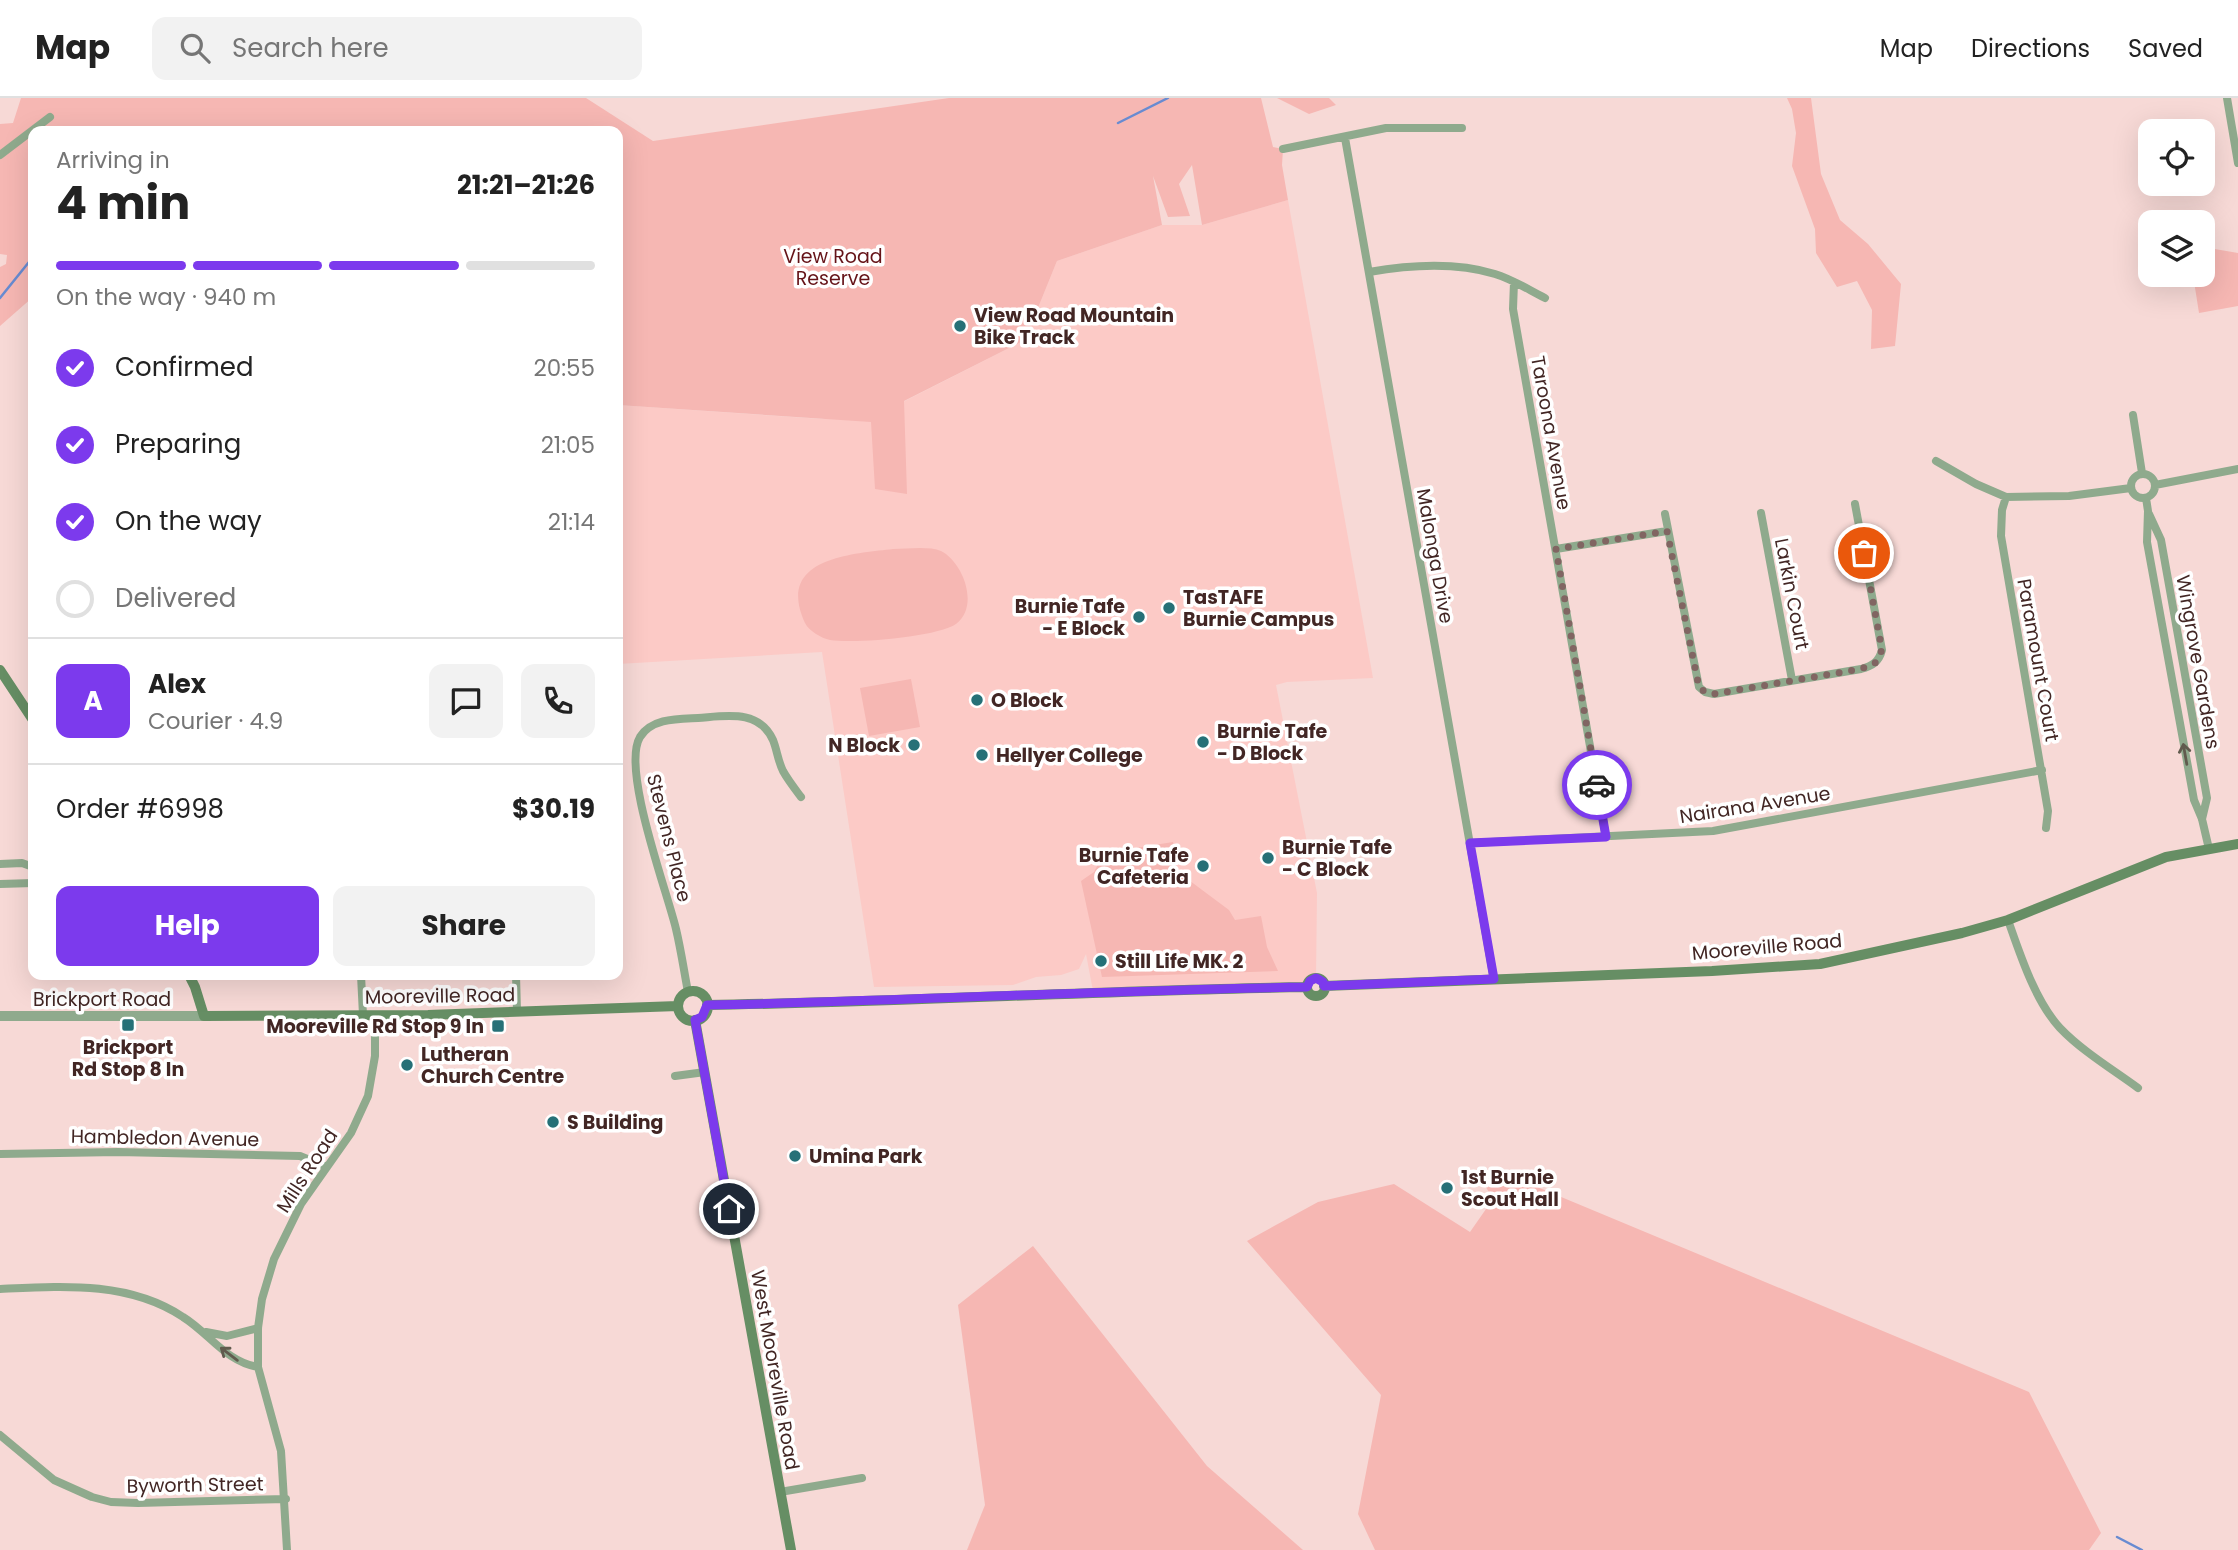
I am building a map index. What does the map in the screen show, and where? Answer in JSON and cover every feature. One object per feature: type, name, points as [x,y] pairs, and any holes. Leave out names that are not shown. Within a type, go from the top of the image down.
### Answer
[{"type":"main road","points":[[0,670],[28,712]]},
{"type":"main road","name":"Mooreville Road","points":[[707,1005],[894,1001],[1130,990],[1307,987],[1310,981],[1316,978],[1323,982],[1324,986],[1820,964],[1962,933],[2007,920],[2166,857],[2238,844]]},
{"type":"main road","points":[[192,980],[204,1016]]},
{"type":"main road","points":[[688,992],[701,994],[707,1005],[702,1017],[695,1020],[681,1015],[678,1006],[681,997],[688,992]]},
{"type":"main road","name":"Mooreville Road","points":[[204,1016],[375,1015],[678,1006]]},
{"type":"main road","name":"West Mooreville Road","points":[[695,1020],[791,1550]]},
{"type":"street","points":[[2227,98],[2238,163]]},
{"type":"street","points":[[38,126],[50,117]]},
{"type":"street","points":[[1283,149],[1386,128],[1462,128]]},
{"type":"street","points":[[0,155],[28,134]]},
{"type":"street","name":"Malonga Drive","points":[[1345,138],[1494,979]]},
{"type":"street","points":[[1369,272],[1438,266],[1477,270],[1514,282],[1545,298]]},
{"type":"street","name":"Taroona Avenue","points":[[1514,282],[1513,309],[1606,837]]},
{"type":"street","points":[[2133,415],[2142,473]]},
{"type":"street","points":[[1936,461],[1976,484],[2006,497],[2069,496],[2131,488]]},
{"type":"street","points":[[2155,485],[2238,469]]},
{"type":"street","points":[[2142,473],[2149,475],[2155,485],[2154,491],[2146,498],[2135,495],[2131,488],[2132,480],[2142,473]]},
{"type":"street","name":"Paramount Court","points":[[2006,497],[2002,510],[2001,536],[2042,771],[2048,811],[2046,828]]},
{"type":"street","name":"Wingrove Gardens","points":[[2146,498],[2147,542],[2194,800],[2202,820],[2208,849]]},
{"type":"street","points":[[1665,514],[1699,687],[1714,694],[1869,667],[1880,657],[1882,650],[1855,504]]},
{"type":"street","name":"Wingrove Gardens","points":[[2148,511],[2161,540],[2207,798],[2202,820]]},
{"type":"street","name":"Larkin Court","points":[[1760,513],[1792,680]]},
{"type":"street","points":[[1556,549],[1667,531]]},
{"type":"street","name":"Stevens Place","points":[[688,992],[676,929],[647,827],[636,770],[635,754],[641,736],[656,723],[673,719],[737,715],[753,719],[767,730],[783,770],[801,797]]},
{"type":"street","name":"Nairana Avenue","points":[[1470,843],[1713,831],[2042,771]]},
{"type":"street","points":[[0,864],[28,865]]},
{"type":"street","points":[[0,884],[28,883]]},
{"type":"street","points":[[2007,920],[2035,991],[2058,1027],[2138,1088]]},
{"type":"street","points":[[361,980],[363,1015]]},
{"type":"street","points":[[516,980],[517,1011]]},
{"type":"street","name":"Mills Road","points":[[287,1550],[281,1451],[258,1367],[258,1328],[262,1298],[274,1259],[301,1204],[351,1133],[368,1096],[375,1056],[375,1015]]},
{"type":"street","name":"Brickport Road","points":[[0,1016],[204,1016]]},
{"type":"street","points":[[675,1076],[705,1072]]},
{"type":"street","name":"Hambledon Avenue","points":[[0,1154],[118,1152],[300,1156],[327,1167]]},
{"type":"street","points":[[0,1289],[103,1288],[162,1303],[206,1332],[225,1353],[244,1365],[258,1367]]},
{"type":"street","points":[[206,1332],[227,1336],[258,1328]]},
{"type":"street","name":"Byworth Street","points":[[0,1435],[54,1480],[92,1497],[111,1502],[286,1499]]},
{"type":"street","points":[[780,1492],[862,1478]]},
{"type":"shaded area","points":[[1288,200],[1373,678],[1287,682],[1276,685],[1317,893],[1316,978],[1307,985],[1093,991],[1086,954],[1079,969],[1061,975],[1036,977],[1013,985],[874,987],[822,652],[623,664],[623,405],[822,419],[897,405],[1025,340],[1057,261],[1162,225],[1202,225]]},
{"type":"green space","name":"View Road Reserve","points":[[21,98],[586,98],[653,141],[949,98],[1261,98],[1273,147],[1283,149],[1282,165],[1288,200],[1202,225],[1192,165],[1179,184],[1190,216],[1168,217],[1153,176],[1162,225],[1057,261],[1025,340],[904,401],[907,494],[875,489],[871,422],[623,405],[623,126],[28,126],[28,301],[0,326],[0,267],[6,264],[7,255],[0,254],[0,124],[13,123]]},
{"type":"green space","points":[[1277,98],[1329,98],[1336,105],[1309,114]]},
{"type":"green space","points":[[1787,98],[1811,98],[1821,174],[1840,220],[1868,244],[1901,284],[1895,346],[1871,349],[1872,310],[1857,281],[1837,287],[1816,253],[1815,229],[1792,166],[1796,133],[1792,109]]},
{"type":"green space","points":[[2215,249],[2238,253],[2238,306],[2199,313],[2195,287],[2215,287]]},
{"type":"green space","points":[[893,549],[936,549],[956,565],[962,574],[968,596],[967,607],[956,624],[932,633],[857,641],[830,640],[809,629],[798,601],[800,585],[809,572],[839,557]]},
{"type":"green space","points":[[911,679],[920,727],[869,736],[860,688]]},
{"type":"green space","points":[[1173,842],[1178,872],[1229,910],[1235,920],[1261,916],[1267,947],[1278,971],[1102,977],[1081,881],[1094,872],[1104,853]]},
{"type":"green space","points":[[1477,1172],[1511,1176],[2029,1392],[2101,1533],[2089,1550],[1375,1550],[1358,1514],[1381,1395],[1247,1241],[1318,1202],[1394,1184],[1470,1232],[1493,1199]]},
{"type":"green space","points":[[1033,1246],[1207,1466],[1303,1550],[967,1550],[985,1505],[958,1305]]},
{"type":"waterway","points":[[1118,123],[1168,98]]},
{"type":"waterway","points":[[0,298],[28,263]]},
{"type":"waterway","points":[[2117,1537],[2142,1550]]},
{"type":"way so far","points":[[1597,785],[1556,549],[1667,531],[1699,687],[1714,694],[1861,669],[1875,663],[1882,650],[1864,553]]},
{"type":"place","name":"View Road Mountain Bike Track","points":[[960,326]]},
{"type":"place","name":"TasTAFE Burnie Campus","points":[[1169,608]]},
{"type":"place","name":"Burnie Tafe - E Block","points":[[1139,617]]},
{"type":"place","name":"O Block","points":[[977,700]]},
{"type":"place","name":"Burnie Tafe - D Block","points":[[1203,742]]},
{"type":"place","name":"N Block","points":[[914,745]]},
{"type":"place","name":"Hellyer College","points":[[982,755]]},
{"type":"place","name":"Burnie Tafe - C Block","points":[[1268,858]]},
{"type":"place","name":"Burnie Tafe Cafeteria","points":[[1203,866]]},
{"type":"place","name":"Still Life MK. 2","points":[[1101,961]]},
{"type":"place","name":"Brickport Rd Stop 8 In","points":[[128,1025]]},
{"type":"place","name":"Mooreville Rd Stop 9 In","points":[[498,1026]]},
{"type":"place","name":"Lutheran Church Centre","points":[[407,1065]]},
{"type":"place","name":"S Building","points":[[553,1122]]},
{"type":"place","name":"Umina Park","points":[[795,1156]]},
{"type":"place","name":"1st Burnie Scout Hall","points":[[1447,1188]]},
{"type":"route","points":[[729,1209],[695,1020],[702,1017],[707,1005],[894,1001],[1130,990],[1307,987],[1314,978],[1323,982],[1324,986],[1494,979],[1470,843],[1606,837],[1597,785]]}]
